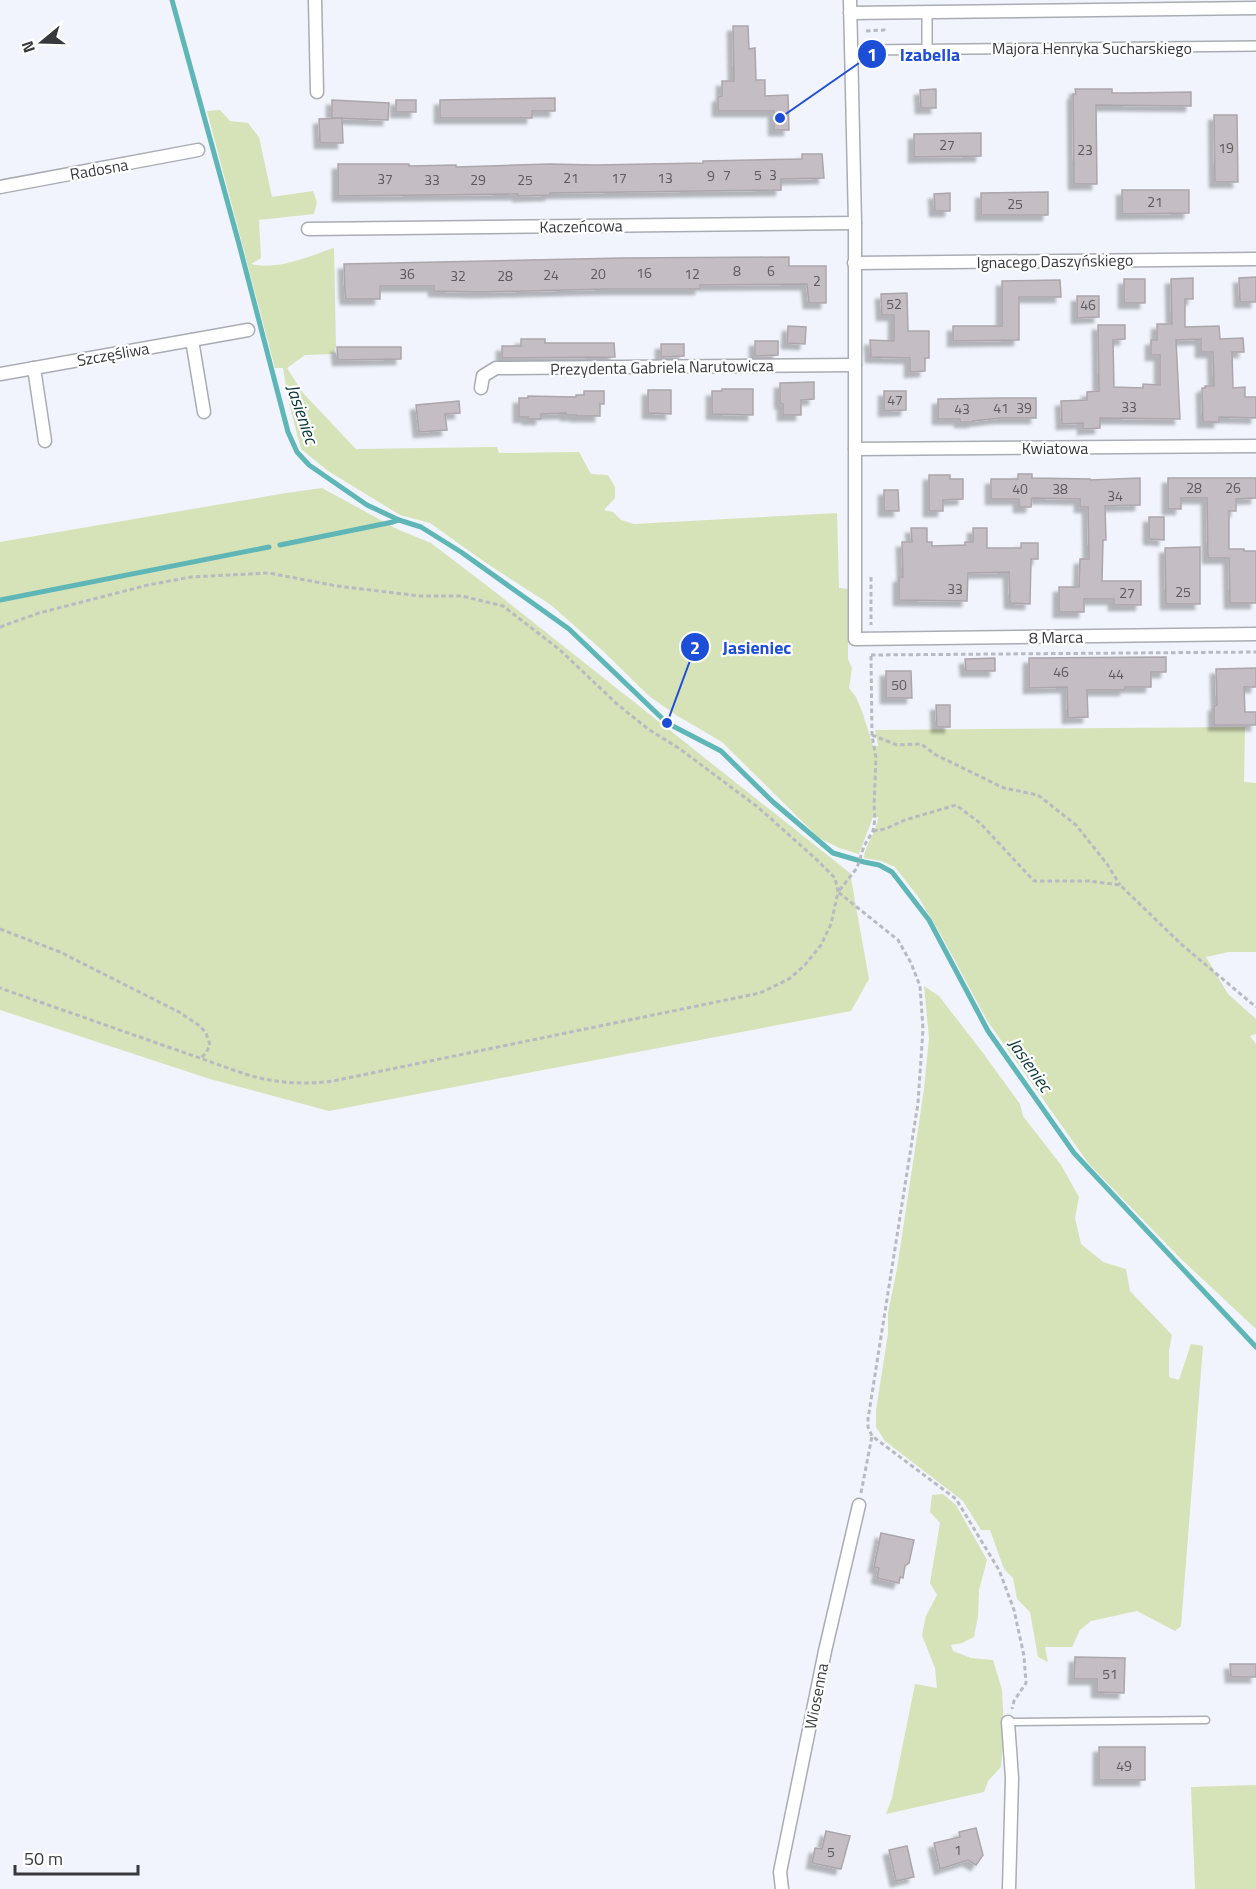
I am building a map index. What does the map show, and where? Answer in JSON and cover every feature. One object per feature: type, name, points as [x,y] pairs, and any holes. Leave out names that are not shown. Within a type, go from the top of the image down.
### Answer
[{"type":"street","points":[[315,0],[317,92]]},
{"type":"street","points":[[850,0],[855,224],[855,449]]},
{"type":"street","points":[[850,13],[1256,8]]},
{"type":"street","points":[[927,12],[927,49]]},
{"type":"street","name":"Majora Henryka Sucharskiego","points":[[866,50],[1256,46]]},
{"type":"street","name":"Radosna","points":[[0,187],[198,150]]},
{"type":"street","name":"Kaczeńcowa","points":[[308,229],[855,224]]},
{"type":"street","name":"Ignacego Daszyńskiego","points":[[854,263],[1256,259]]},
{"type":"street","name":"Szczęśliwa","points":[[0,374],[248,330]]},
{"type":"street","points":[[192,340],[204,412]]},
{"type":"street","name":"Prezydenta Gabriela Narutowicza","points":[[481,388],[483,376],[496,368],[855,365]]},
{"type":"street","points":[[34,368],[45,441]]},
{"type":"street","name":"Kwiatowa","points":[[855,449],[1256,446]]},
{"type":"street","name":"8 Marca","points":[[855,449],[855,639],[1256,634]]},
{"type":"street","name":"Wiosenna","points":[[782,1889],[780,1872],[825,1651],[859,1505]]},
{"type":"street","points":[[1008,1722],[1012,1778],[1009,1889]]},
{"type":"lane","points":[[1008,1722],[1206,1720]]},
{"type":"path","points":[[0,627],[39,613],[148,585],[191,577],[269,573],[337,586],[420,596],[462,596],[503,606],[560,650],[617,704],[648,729],[680,749],[759,808],[835,878],[838,892],[831,924],[821,945],[804,966],[789,979],[760,993],[312,1084],[270,1082],[0,988]]},
{"type":"path","points":[[838,892],[857,868],[864,846],[873,831],[875,819],[876,758],[872,735],[871,656]]},
{"type":"path","points":[[872,735],[897,745],[921,744],[936,755],[1004,788],[1038,795],[1076,825],[1107,864],[1120,885],[1181,944],[1256,1007]]},
{"type":"path","points":[[873,831],[956,805],[980,823],[1034,881],[1089,881],[1120,885]]},
{"type":"path","points":[[838,892],[898,940],[911,963],[920,986],[923,1029],[918,1103],[868,1427],[872,1436],[956,1499],[999,1569],[1014,1610],[1024,1656],[1026,1683],[1014,1701],[1008,1722]]},
{"type":"path","points":[[0,929],[60,952],[193,1021],[206,1033],[210,1045],[200,1059]]},
{"type":"path","points":[[859,1505],[872,1436]]},
{"type":"green space","points":[[220,110],[230,121],[248,123],[259,137],[272,197],[313,191],[317,202],[314,214],[259,220],[261,258],[251,264],[272,266],[283,264],[334,248],[336,347],[333,354],[305,355],[287,368],[303,393],[356,449],[497,447],[499,453],[579,452],[591,474],[608,475],[615,487],[615,498],[604,510],[613,512],[621,520],[634,524],[837,513],[839,588],[848,589],[848,659],[852,668],[849,688],[862,711],[873,746],[878,746],[875,730],[1245,727],[1244,782],[1256,783],[1256,952],[1229,952],[1206,957],[1228,994],[1256,1019],[1256,1034],[1250,1036],[1256,1044],[1256,1329],[1180,1258],[1089,1164],[988,1022],[919,898],[895,867],[881,861],[864,858],[878,817],[873,817],[859,854],[839,848],[819,838],[722,742],[649,696],[551,605],[430,523],[400,515],[328,471],[301,449],[283,368],[275,368],[207,111]]},
{"type":"green space","points":[[322,488],[399,530],[431,543],[850,873],[869,979],[851,1011],[329,1111],[210,1079],[0,1010],[0,542]]},
{"type":"green space","points":[[924,986],[939,996],[983,1053],[1020,1104],[1023,1116],[1061,1165],[1079,1197],[1075,1218],[1081,1244],[1103,1262],[1126,1269],[1130,1291],[1172,1335],[1169,1350],[1169,1377],[1179,1380],[1191,1344],[1203,1346],[1181,1626],[1175,1631],[1137,1611],[1091,1621],[1080,1630],[1072,1647],[1045,1647],[1048,1662],[1038,1657],[1030,1612],[1017,1599],[1013,1578],[1004,1569],[990,1530],[981,1530],[963,1501],[885,1441],[876,1427],[876,1410],[888,1334],[888,1313],[897,1269],[924,1089],[929,1038]]},
{"type":"green space","points":[[943,1494],[956,1505],[987,1560],[979,1590],[974,1637],[951,1645],[953,1651],[971,1658],[993,1660],[1002,1690],[1004,1730],[1001,1767],[988,1781],[984,1792],[886,1814],[892,1798],[915,1684],[937,1688],[935,1668],[922,1635],[926,1616],[937,1595],[930,1583],[940,1523],[930,1512],[932,1495]]},
{"type":"green space","points":[[1256,1785],[1256,1889],[1195,1889],[1191,1787]]},
{"type":"building","points":[[733,26],[748,26],[749,49],[755,48],[756,80],[765,80],[765,96],[788,95],[789,130],[774,130],[774,111],[718,111],[718,97],[722,96],[722,81],[734,81]]},
{"type":"building","points":[[936,89],[936,108],[921,108],[920,90]]},
{"type":"building","points":[[1075,89],[1112,89],[1112,93],[1191,92],[1191,106],[1096,105],[1097,184],[1074,184],[1073,94],[1076,94]]},
{"type":"building","points":[[555,98],[555,111],[532,111],[532,118],[440,118],[440,100]]},
{"type":"building","points":[[332,100],[389,103],[388,120],[332,118]]},
{"type":"building","points":[[396,100],[416,100],[416,112],[396,112]]},
{"type":"building","points":[[1214,115],[1237,115],[1238,182],[1215,182]]},
{"type":"building","points":[[342,118],[343,143],[320,143],[319,119]]},
{"type":"building","points":[[981,133],[981,156],[914,157],[914,134]]},
{"type":"building","points":[[802,154],[822,154],[824,178],[781,179],[781,190],[550,193],[550,195],[518,196],[518,194],[338,196],[338,164],[456,165],[456,167],[703,163],[703,161],[802,159]]},
{"type":"building","points":[[1122,190],[1189,190],[1189,213],[1122,214]]},
{"type":"building","points":[[1048,192],[1048,215],[981,215],[981,193]]},
{"type":"building","points":[[950,193],[950,211],[935,211],[934,194]]},
{"type":"building","points":[[789,257],[789,266],[826,266],[826,303],[809,303],[807,284],[700,285],[700,289],[481,292],[434,291],[434,286],[380,286],[380,299],[346,299],[345,293],[344,264]]},
{"type":"building","points":[[1256,277],[1256,302],[1240,302],[1239,278]]},
{"type":"building","points":[[1193,278],[1193,299],[1185,299],[1185,327],[1219,326],[1220,339],[1243,338],[1244,352],[1232,352],[1233,388],[1245,387],[1245,397],[1256,397],[1256,418],[1219,417],[1219,422],[1203,422],[1202,388],[1214,386],[1213,352],[1201,352],[1201,339],[1176,340],[1180,419],[1100,418],[1100,428],[1083,429],[1083,423],[1062,424],[1061,401],[1087,400],[1087,392],[1099,391],[1098,325],[1125,325],[1125,339],[1113,340],[1114,387],[1143,388],[1143,384],[1160,385],[1160,355],[1151,355],[1151,340],[1157,340],[1157,324],[1172,324],[1171,279]]},
{"type":"building","points":[[1124,279],[1145,279],[1145,303],[1124,303]]},
{"type":"building","points":[[1060,280],[1061,297],[1019,297],[1019,340],[953,341],[953,326],[1002,326],[1002,281]]},
{"type":"building","points":[[907,293],[908,331],[929,331],[929,358],[925,358],[925,371],[910,372],[910,358],[871,357],[870,340],[894,341],[894,315],[882,315],[881,294]]},
{"type":"building","points":[[1077,296],[1099,296],[1099,317],[1077,318]]},
{"type":"building","points":[[788,326],[806,327],[805,344],[787,343]]},
{"type":"building","points":[[521,339],[545,339],[545,343],[614,343],[615,357],[502,358],[502,346],[521,346]]},
{"type":"building","points":[[755,341],[778,341],[778,355],[755,356]]},
{"type":"building","points":[[661,344],[684,344],[684,356],[661,357]]},
{"type":"building","points":[[337,347],[401,347],[401,359],[338,360]]},
{"type":"building","points":[[814,382],[814,399],[801,400],[801,415],[783,415],[783,404],[780,403],[780,383]]},
{"type":"building","points":[[722,389],[753,389],[753,415],[712,414],[712,391],[722,391]]},
{"type":"building","points":[[648,390],[671,390],[671,414],[648,413]]},
{"type":"building","points":[[584,391],[604,391],[604,404],[600,404],[600,416],[576,416],[566,415],[566,413],[541,414],[541,419],[519,417],[519,398],[528,398],[528,396],[576,397],[576,395],[584,395]]},
{"type":"building","points":[[884,391],[906,391],[906,410],[884,411]]},
{"type":"building","points":[[1036,398],[1036,418],[1000,418],[973,422],[960,422],[960,419],[938,419],[938,399]]},
{"type":"building","points":[[459,401],[460,413],[445,414],[447,430],[419,432],[416,405]]},
{"type":"building","points":[[1018,474],[1032,474],[1032,478],[1090,480],[1140,478],[1140,505],[1105,506],[1106,540],[1103,540],[1102,581],[1141,581],[1141,605],[1114,605],[1114,599],[1084,599],[1084,612],[1059,612],[1059,587],[1079,587],[1080,559],[1089,559],[1088,507],[1080,507],[1080,499],[1032,498],[1031,507],[1019,507],[1019,499],[991,499],[991,479],[1018,479]]},
{"type":"building","points":[[929,475],[950,475],[950,479],[963,479],[963,499],[943,500],[943,511],[929,511]]},
{"type":"building","points":[[1168,478],[1256,478],[1256,498],[1236,499],[1236,511],[1229,511],[1229,549],[1256,551],[1256,603],[1230,603],[1229,558],[1208,558],[1207,498],[1181,498],[1181,509],[1168,509]]},
{"type":"building","points":[[884,490],[898,490],[899,511],[884,511]]},
{"type":"building","points":[[1149,517],[1164,517],[1164,540],[1149,539]]},
{"type":"building","points":[[911,528],[927,528],[927,542],[932,542],[932,546],[965,545],[965,542],[973,542],[973,528],[987,528],[987,548],[1021,548],[1021,543],[1038,543],[1038,559],[1031,559],[1030,604],[1010,603],[1009,572],[968,573],[967,601],[899,600],[899,577],[903,577],[902,542],[912,542]]},
{"type":"building","points":[[1200,547],[1200,604],[1166,604],[1165,548]]},
{"type":"building","points":[[1166,657],[1166,672],[1151,672],[1151,687],[1087,690],[1088,717],[1068,718],[1067,687],[1029,688],[1029,658]]},
{"type":"building","points":[[995,658],[995,671],[966,671],[965,659]]},
{"type":"building","points":[[1256,668],[1256,687],[1244,687],[1245,712],[1256,712],[1256,725],[1214,725],[1214,706],[1217,705],[1216,669]]},
{"type":"building","points":[[886,671],[911,671],[912,698],[886,698]]},
{"type":"building","points":[[936,705],[950,705],[950,727],[937,727]]},
{"type":"building","points":[[881,1533],[914,1540],[909,1563],[905,1566],[903,1578],[900,1577],[899,1583],[877,1578],[879,1568],[874,1567]]},
{"type":"building","points":[[1075,1657],[1125,1658],[1124,1693],[1097,1692],[1097,1679],[1074,1679]]},
{"type":"building","points":[[1230,1664],[1256,1664],[1256,1677],[1231,1677]]},
{"type":"building","points":[[1099,1747],[1145,1747],[1145,1780],[1099,1780]]},
{"type":"building","points":[[976,1828],[983,1855],[976,1865],[968,1860],[940,1869],[934,1843],[960,1837],[959,1832]]},
{"type":"building","points":[[826,1831],[850,1836],[841,1869],[812,1863],[815,1848],[822,1849]]},
{"type":"building","points":[[907,1846],[914,1877],[896,1881],[889,1850]]},
{"type":"waterway","name":"Jasieniec","points":[[172,0],[288,432],[297,452],[309,465],[367,505],[399,520],[421,527],[461,552],[569,629],[667,723],[721,751],[773,802],[833,853],[879,865],[892,872],[929,920],[988,1031],[1074,1153],[1256,1347]]},
{"type":"waterway","points":[[280,545],[399,520]]},
{"type":"waterway","points":[[0,600],[269,547]]},
{"type":"place","name":"Izabella","points":[[780,118]]},
{"type":"place","name":"Jasieniec","points":[[667,723]]}]
